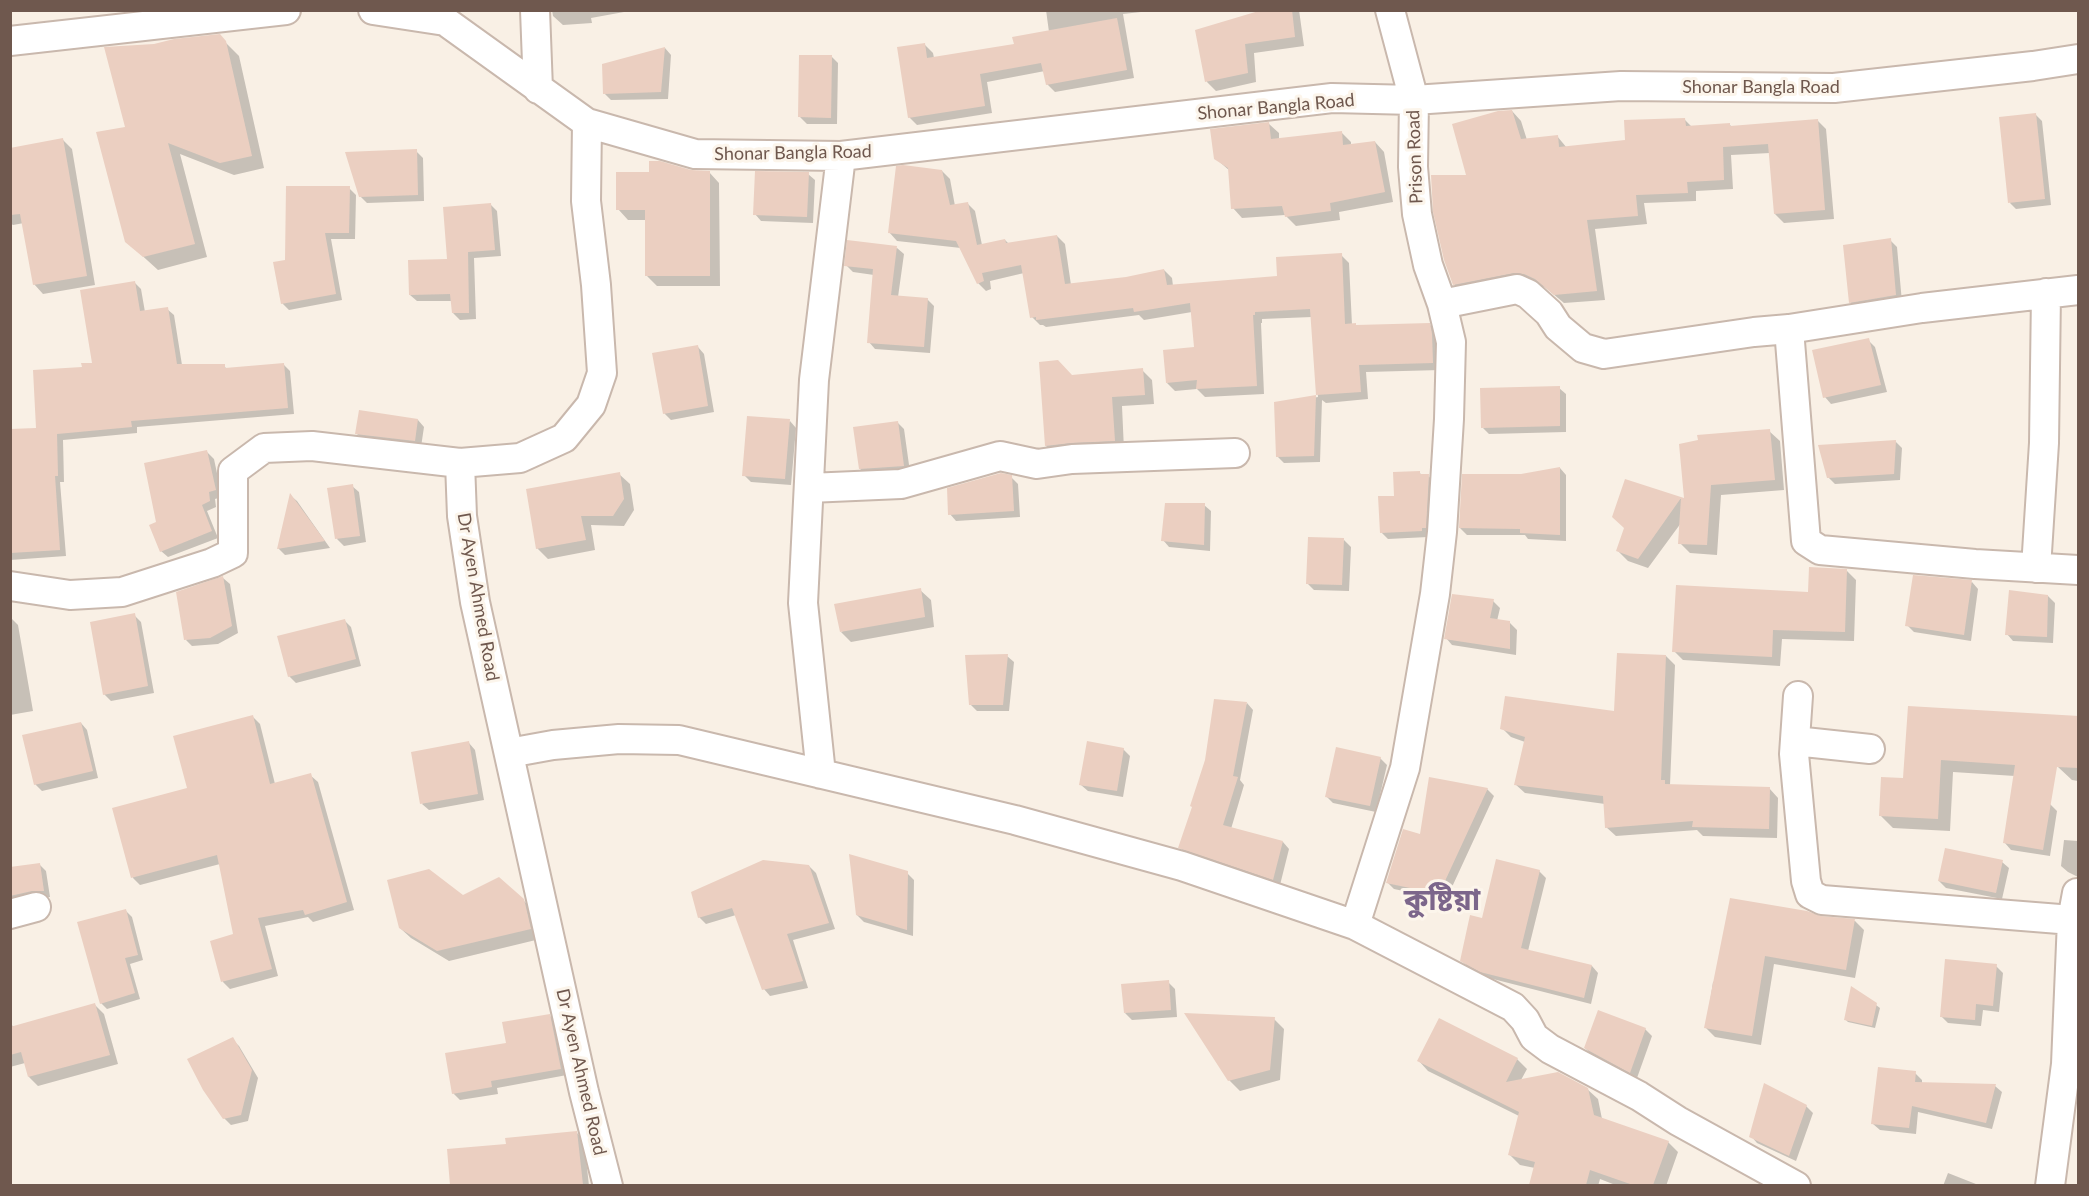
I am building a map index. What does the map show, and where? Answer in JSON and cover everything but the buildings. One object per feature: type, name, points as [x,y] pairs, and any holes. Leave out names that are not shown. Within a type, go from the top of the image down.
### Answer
[{"type":"street","points":[[10,586],[70,595],[122,592],[233,554],[233,471],[264,448],[312,446],[460,464],[520,458],[564,438],[591,405],[602,373],[596,285],[586,201],[587,123],[445,21],[373,10]]},
{"type":"street","points":[[535,10],[538,89]]},
{"type":"street","name":"Prison Road","points":[[1355,925],[1405,768],[1435,594],[1442,532],[1451,342],[1443,304],[1428,264],[1417,214],[1413,167],[1414,100],[1390,10]]},
{"type":"street","points":[[10,41],[270,11]]},
{"type":"street","name":"Shonar Bangla Road","points":[[587,123],[694,154],[841,156],[1332,98],[1414,100],[1621,86],[1834,88],[2079,59]]},
{"type":"street","points":[[820,774],[803,603],[813,380],[841,156]]},
{"type":"street","points":[[1443,304],[1517,289],[1528,294],[1549,313],[1558,327],[1583,348],[1604,354],[1789,329],[1850,318],[2046,292],[2079,290]]},
{"type":"street","points":[[2036,568],[2044,442],[2046,292]]},
{"type":"street","points":[[1789,329],[1806,541],[1820,550],[2079,570]]},
{"type":"street","points":[[809,488],[901,484],[1000,456],[1037,464],[1072,459],[1235,453]]},
{"type":"street","name":"Dr Ayen Ahmed Road","points":[[460,464],[462,516],[475,602],[584,1092],[608,1185]]},
{"type":"street","points":[[1798,696],[1795,766],[1806,881],[1810,894],[1822,900],[2075,907],[2066,1064],[2050,1185]]},
{"type":"street","points":[[509,753],[553,745],[619,739],[679,740],[1015,820],[1171,863],[1355,925],[1513,1007],[1525,1020],[1534,1037],[1550,1049],[1639,1096],[1796,1185]]},
{"type":"street","points":[[1795,741],[1870,749]]},
{"type":"district","name":"কুষ্টিয়া","points":[[1442,900]]}]
